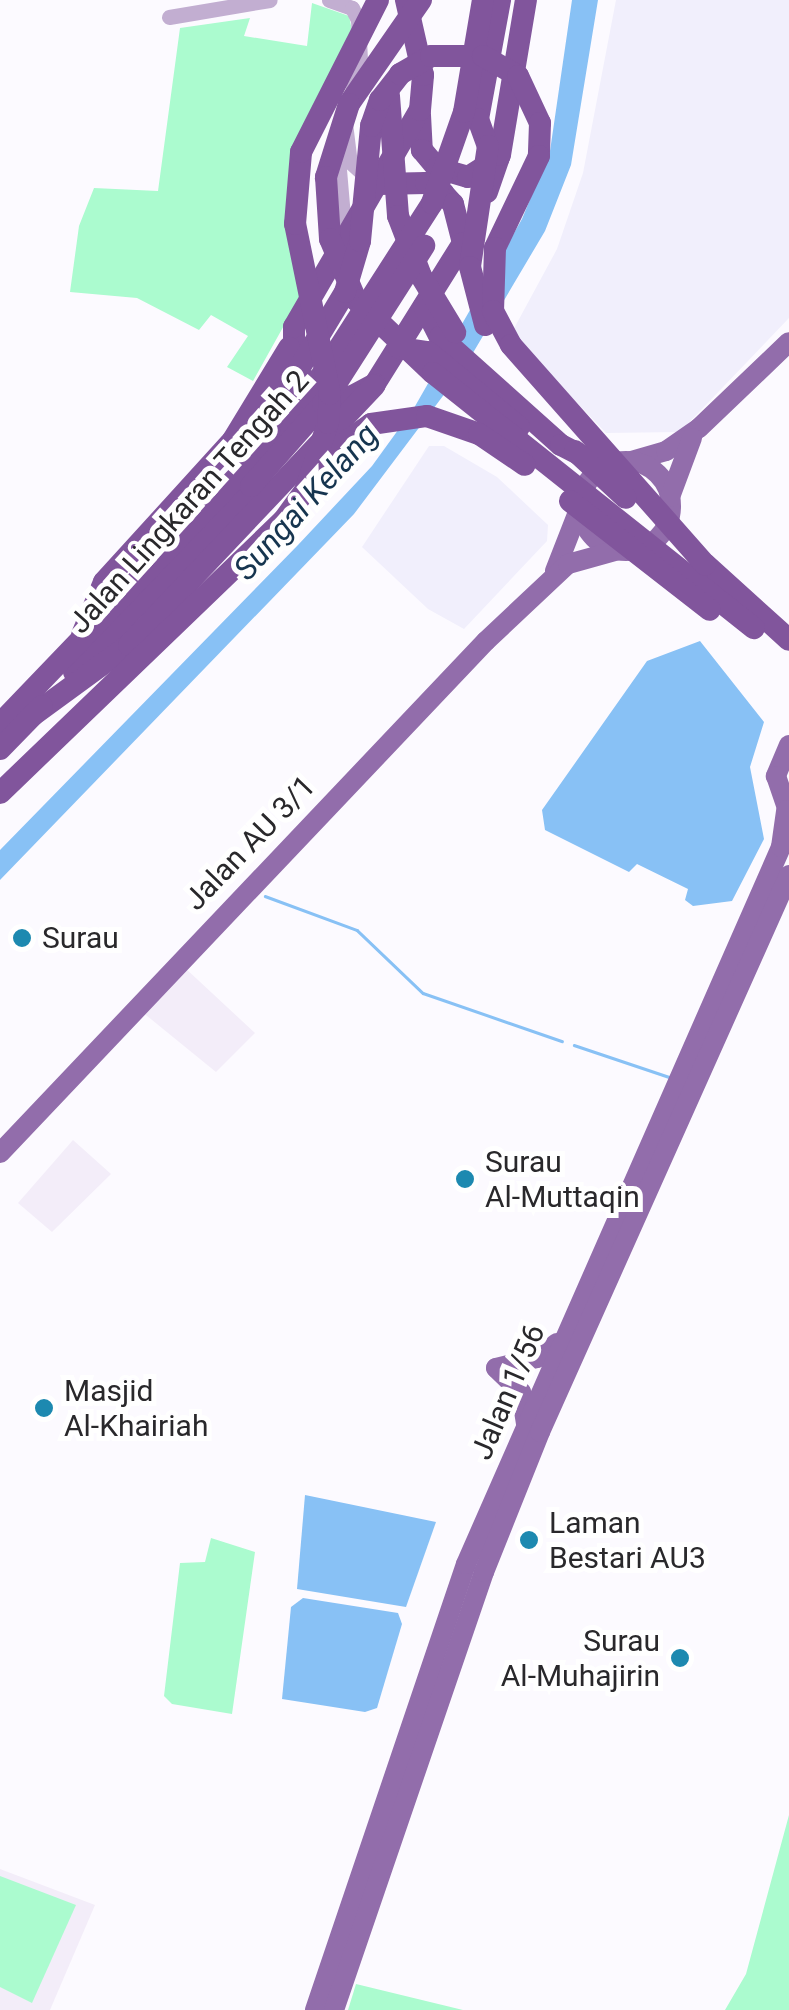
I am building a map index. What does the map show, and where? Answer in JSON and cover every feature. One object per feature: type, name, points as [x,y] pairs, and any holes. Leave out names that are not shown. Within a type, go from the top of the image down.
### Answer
[{"type":"highway","points":[[0,793],[283,521],[306,490],[328,423],[330,394],[295,224],[301,152],[378,0]]},
{"type":"highway","points":[[408,0],[423,75],[422,150],[437,168],[468,177],[500,156]]},
{"type":"highway","points":[[408,0],[387,124],[395,203],[421,276],[474,357],[789,640]]},
{"type":"highway","points":[[421,0],[350,104],[326,178],[330,239],[356,300],[432,373],[789,659]]},
{"type":"highway","name":"Jalan Lingkaran Tengah 2","points":[[0,724],[265,448],[307,398],[432,203],[464,112],[483,0]]},
{"type":"highway","name":"Jalan Lingkaran Tengah 2","points":[[0,749],[251,486],[323,404],[446,208],[478,119],[500,0]]},
{"type":"highway","points":[[32,716],[129,645],[266,506],[376,384],[463,243],[500,156],[526,0]]},
{"type":"highway","points":[[265,448],[272,412],[345,292],[360,241],[367,152],[380,100],[412,65],[449,52],[508,67],[533,97],[539,156],[495,248],[493,311],[511,345],[577,415],[596,446]]},
{"type":"highway","points":[[81,638],[104,582],[233,440],[289,348],[294,327],[420,110]]},
{"type":"highway","points":[[478,119],[488,146],[470,268],[482,319],[493,343],[532,387],[596,446],[705,564]]},
{"type":"highway","points":[[379,184],[426,183],[443,193],[463,243]]},
{"type":"highway","points":[[424,306],[434,344],[488,389],[570,452],[623,461]]},
{"type":"highway","points":[[397,349],[434,344]]},
{"type":"highway","points":[[289,348],[302,382],[318,394],[352,397],[376,384]]},
{"type":"highway","points":[[488,389],[562,462],[580,504]]},
{"type":"highway","points":[[266,506],[322,458],[371,424],[427,416],[454,422],[510,454],[723,620],[754,628]]},
{"type":"highway","points":[[233,440],[286,426],[301,437],[298,470]]},
{"type":"main road","points":[[699,428],[678,462],[658,537],[618,550],[596,540],[580,504],[595,473],[623,461],[666,452],[699,428],[789,342]]},
{"type":"main road","points":[[623,461],[656,472],[670,497]]},
{"type":"main road","name":"Jalan AU 3/1","points":[[548,581],[580,504]]},
{"type":"main road","name":"Jalan AU 3/1","points":[[0,1153],[132,1009],[548,581],[591,553],[618,550]]},
{"type":"main road","name":"Jalan 1/56","points":[[315,2010],[466,1564],[781,847],[787,812],[776,776],[789,745]]},
{"type":"main road","name":"Jalan 1/56","points":[[334,2010],[484,1572],[540,1432],[789,875]]},
{"type":"main road","points":[[526,1427],[520,1392],[496,1368],[538,1358],[566,1330]]},
{"type":"street","points":[[170,18],[270,0]]},
{"type":"street","points":[[329,0],[352,8],[362,36],[344,119],[338,175],[345,240]]},
{"type":"street","points":[[344,119],[350,162],[379,184]]},
{"type":"shaded area","points":[[616,0],[789,0],[789,318],[680,432],[606,433],[511,334],[557,249],[583,173]]},
{"type":"shaded area","points":[[429,446],[444,446],[497,477],[548,525],[547,541],[464,629],[428,609],[362,547]]},
{"type":"shaded area","points":[[184,967],[255,1033],[216,1072],[141,1011]]},
{"type":"shaded area","points":[[73,1140],[111,1174],[52,1232],[18,1203]]},
{"type":"shaded area","points":[[0,1869],[95,1905],[50,2010],[0,2010]]},
{"type":"green space","points":[[312,3],[349,16],[353,35],[294,164],[301,295],[253,381],[227,367],[248,336],[211,315],[199,330],[137,298],[70,292],[79,226],[94,188],[158,191],[180,28],[250,18],[244,36],[307,46]]},
{"type":"green space","points":[[211,1538],[255,1552],[232,1714],[172,1704],[164,1696],[180,1563],[205,1562]]},
{"type":"green space","points":[[789,1815],[789,2010],[725,2010],[746,1974]]},
{"type":"green space","points":[[0,1876],[76,1905],[32,2003],[0,1987]]},
{"type":"green space","points":[[356,1984],[463,2010],[348,2010]]},
{"type":"water","points":[[572,0],[598,0],[571,165],[545,231],[464,368],[354,514],[0,880],[0,850],[372,466],[414,408],[522,219],[550,151]]},
{"type":"water","points":[[700,641],[764,722],[750,767],[764,839],[732,901],[693,906],[685,900],[688,889],[637,864],[629,872],[545,830],[542,810],[647,661]]},
{"type":"water","points":[[305,1495],[436,1522],[406,1607],[297,1589]]},
{"type":"water","points":[[303,1598],[398,1613],[402,1624],[377,1708],[365,1712],[282,1699],[291,1607]]},
{"type":"waterway","points":[[265,896],[357,930],[423,993],[562,1041]]},
{"type":"waterway","points":[[574,1045],[669,1077]]},
{"type":"place","name":"Surau","points":[[22,938]]},
{"type":"place","name":"Surau Al-Muttaqin","points":[[465,1179]]},
{"type":"place","name":"Masjid Al-Khairiah","points":[[44,1408]]},
{"type":"place","name":"Laman Bestari AU3","points":[[529,1540]]},
{"type":"place","name":"Surau Al-Muhajirin","points":[[680,1658]]},
{"type":"water label","name":"Sungai Kelang","points":[[306,502]]}]
